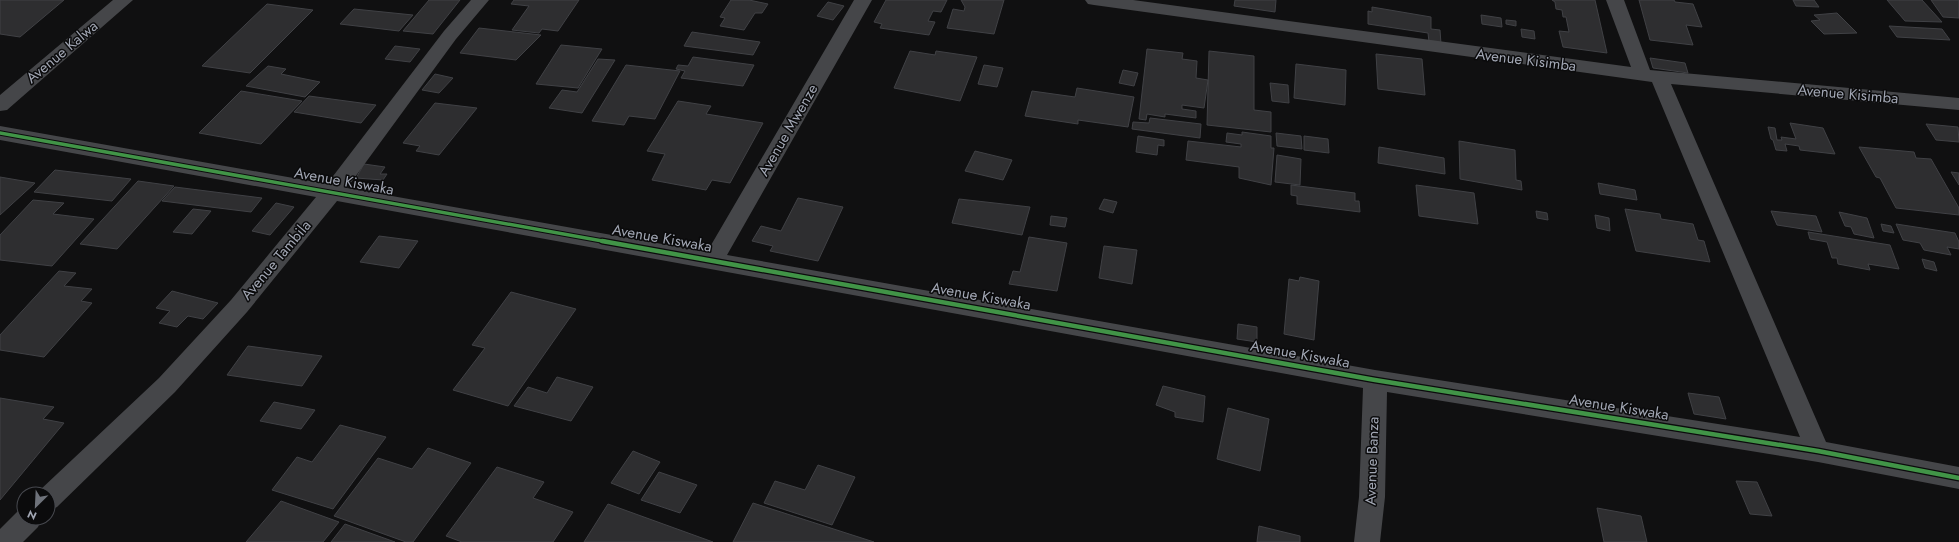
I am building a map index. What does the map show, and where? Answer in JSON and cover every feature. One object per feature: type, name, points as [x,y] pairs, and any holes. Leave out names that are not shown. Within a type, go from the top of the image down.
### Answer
[{"type":"street","name":"Avenue Kalwa","points":[[0,105],[124,0]]},
{"type":"street","name":"Avenue Tambila","points":[[56,491],[167,384],[239,306],[333,191],[450,35],[480,0]]},
{"type":"street","name":"Avenue Mwenze","points":[[713,260],[863,0]]},
{"type":"street","name":"Avenue Kisimba","points":[[1094,0],[1204,8],[1651,76],[1959,104]]},
{"type":"street","points":[[1615,0],[1651,76],[1818,451]]},
{"type":"street","name":"Avenue Kiswaka","points":[[0,133],[333,191],[1375,380],[1818,451],[1959,478]]},
{"type":"street","name":"Avenue Banza","points":[[1367,542],[1372,497],[1375,380]]},
{"type":"street","points":[[5,542],[21,526]]},
{"type":"building","points":[[0,0],[64,0],[20,37],[0,34]]},
{"type":"building","points":[[429,0],[460,0],[433,34],[403,31]]},
{"type":"building","points":[[514,0],[579,0],[558,31],[542,29],[539,33],[512,30],[529,6],[511,4]]},
{"type":"building","points":[[731,0],[749,0],[768,4],[762,13],[755,13],[744,30],[720,26],[725,18],[720,17]]},
{"type":"building","points":[[886,0],[947,0],[941,12],[933,11],[928,21],[935,22],[929,35],[880,28],[882,24],[874,22]]},
{"type":"building","points":[[961,0],[1004,0],[994,34],[947,28],[953,9],[964,11],[965,7]]},
{"type":"building","points":[[1235,0],[1276,0],[1275,12],[1234,6]]},
{"type":"building","points":[[1552,0],[1595,0],[1607,53],[1563,47],[1559,31],[1569,32],[1566,17],[1563,17],[1562,10],[1556,9],[1555,2]]},
{"type":"building","points":[[1639,0],[1674,0],[1675,2],[1693,4],[1702,27],[1686,25],[1693,45],[1650,40]]},
{"type":"building","points":[[1793,0],[1814,0],[1819,7],[1796,6]]},
{"type":"building","points":[[1887,0],[1922,0],[1942,22],[1905,21]]},
{"type":"building","points":[[1931,0],[1959,0],[1959,18],[1943,17]]},
{"type":"building","points":[[828,2],[844,6],[833,20],[817,16]]},
{"type":"building","points":[[267,4],[313,10],[250,73],[202,66]]},
{"type":"building","points":[[1372,7],[1431,17],[1431,29],[1440,30],[1441,44],[1429,42],[1428,33],[1368,24],[1368,11],[1372,12]]},
{"type":"building","points":[[354,9],[413,15],[399,31],[340,24]]},
{"type":"building","points":[[1837,13],[1857,33],[1824,34],[1811,21],[1820,20],[1814,15]]},
{"type":"building","points":[[1481,15],[1501,18],[1502,27],[1482,24]]},
{"type":"building","points":[[1506,20],[1516,21],[1516,26],[1506,24]]},
{"type":"building","points":[[1889,26],[1942,29],[1950,40],[1897,37]]},
{"type":"building","points":[[479,28],[541,35],[516,60],[460,53]]},
{"type":"building","points":[[1521,29],[1534,31],[1535,39],[1522,37]]},
{"type":"building","points":[[692,32],[760,42],[753,55],[684,46]]},
{"type":"building","points":[[561,45],[602,49],[578,88],[536,84]]},
{"type":"building","points":[[395,46],[420,49],[410,62],[385,59]]},
{"type":"building","points":[[1147,49],[1183,53],[1182,59],[1197,61],[1196,78],[1208,80],[1204,108],[1182,105],[1182,109],[1196,111],[1196,118],[1165,114],[1165,117],[1147,114],[1146,120],[1139,119]]},
{"type":"building","points":[[910,51],[935,55],[936,51],[977,57],[960,101],[894,88]]},
{"type":"building","points":[[1209,51],[1254,56],[1254,110],[1271,112],[1271,132],[1207,125]]},
{"type":"building","points":[[1376,54],[1422,59],[1425,95],[1378,89]]},
{"type":"building","points":[[693,57],[754,65],[743,86],[681,78],[685,71],[676,69],[678,65],[688,66]]},
{"type":"building","points":[[1650,58],[1685,63],[1688,73],[1653,68]]},
{"type":"building","points":[[598,59],[615,60],[582,113],[549,108],[562,90],[577,92]]},
{"type":"building","points":[[1296,64],[1346,70],[1345,105],[1294,98]]},
{"type":"building","points":[[626,65],[680,71],[655,119],[629,116],[624,125],[592,121]]},
{"type":"building","points":[[984,65],[1003,68],[997,87],[978,84]]},
{"type":"building","points":[[268,66],[286,69],[281,74],[320,82],[305,97],[246,86]]},
{"type":"building","points":[[1123,70],[1138,73],[1134,86],[1119,83]]},
{"type":"building","points":[[435,74],[453,78],[439,93],[422,90]]},
{"type":"building","points":[[1270,83],[1288,85],[1289,103],[1272,101]]},
{"type":"building","points":[[1077,88],[1134,97],[1128,127],[1078,120],[1078,124],[1025,116],[1032,91],[1075,97]]},
{"type":"building","points":[[241,91],[302,101],[261,144],[199,133]]},
{"type":"building","points":[[309,96],[376,105],[361,123],[294,112]]},
{"type":"building","points":[[678,101],[711,106],[706,114],[763,123],[730,183],[712,180],[706,190],[652,180],[665,154],[647,151]]},
{"type":"building","points":[[435,103],[477,108],[439,155],[416,151],[420,146],[403,143]]},
{"type":"building","points":[[1150,118],[1201,124],[1200,138],[1132,129],[1133,122],[1149,123]]},
{"type":"building","points":[[1790,123],[1823,128],[1835,154],[1800,150],[1799,146],[1785,144],[1787,151],[1776,150],[1768,127],[1775,128],[1777,140],[1782,140],[1781,137],[1796,139]]},
{"type":"building","points":[[1926,124],[1958,127],[1959,142],[1936,140]]},
{"type":"building","points":[[1242,132],[1271,136],[1271,148],[1274,148],[1271,185],[1239,178],[1239,167],[1186,160],[1188,141],[1241,147],[1241,144],[1226,142],[1227,133],[1242,135]]},
{"type":"building","points":[[1276,133],[1301,136],[1302,149],[1277,146]]},
{"type":"building","points":[[1138,136],[1164,140],[1164,146],[1158,145],[1157,155],[1136,152]]},
{"type":"building","points":[[1304,136],[1328,139],[1329,153],[1304,150]]},
{"type":"building","points":[[1459,141],[1515,150],[1516,180],[1521,181],[1522,190],[1460,179]]},
{"type":"building","points":[[1379,147],[1444,158],[1445,174],[1378,163]]},
{"type":"building","points":[[1859,147],[1914,152],[1916,158],[1931,159],[1959,208],[1959,215],[1896,208],[1880,178],[1876,177]]},
{"type":"building","points":[[975,151],[1012,160],[1003,180],[965,171]]},
{"type":"building","points":[[1277,155],[1301,159],[1300,185],[1275,182]]},
{"type":"building","points":[[364,164],[385,167],[380,174],[387,174],[383,180],[356,178]]},
{"type":"building","points":[[55,170],[131,179],[112,201],[34,192]]},
{"type":"building","points":[[1951,172],[1959,173],[1959,185]]},
{"type":"building","points":[[0,177],[35,183],[0,215]]},
{"type":"building","points":[[138,181],[174,186],[117,249],[80,244]]},
{"type":"building","points":[[1598,183],[1635,190],[1637,200],[1600,194]]},
{"type":"building","points":[[1291,185],[1355,193],[1355,201],[1359,201],[1360,212],[1297,204],[1297,196],[1291,195]]},
{"type":"building","points":[[1416,185],[1474,193],[1478,224],[1419,216]]},
{"type":"building","points":[[175,187],[262,198],[251,212],[162,201]]},
{"type":"building","points":[[798,198],[843,207],[818,261],[770,251],[773,246],[752,241],[761,226],[781,231]]},
{"type":"building","points":[[959,199],[1030,207],[1022,235],[952,223]]},
{"type":"building","points":[[1104,199],[1117,202],[1113,213],[1099,209]]},
{"type":"building","points":[[33,200],[64,203],[53,214],[94,219],[52,266],[0,260],[0,235]]},
{"type":"building","points":[[276,203],[294,207],[270,235],[252,231]]},
{"type":"building","points":[[193,209],[211,211],[192,234],[173,232]]},
{"type":"building","points":[[1625,209],[1660,214],[1661,219],[1693,224],[1698,240],[1704,241],[1710,262],[1636,251]]},
{"type":"building","points":[[1536,211],[1547,213],[1548,220],[1537,218]]},
{"type":"building","points":[[1771,211],[1816,216],[1822,232],[1777,225]]},
{"type":"building","points":[[1839,212],[1867,218],[1874,238],[1854,234],[1851,227],[1845,226]]},
{"type":"building","points":[[1595,215],[1609,218],[1610,231],[1597,228]]},
{"type":"building","points":[[1051,216],[1067,218],[1065,227],[1050,225]]},
{"type":"building","points":[[1881,224],[1891,226],[1894,233],[1883,231]]},
{"type":"building","points":[[1896,224],[1955,233],[1959,242],[1959,249],[1947,247],[1951,255],[1924,250],[1920,243],[1903,240]]},
{"type":"building","points":[[1808,232],[1890,245],[1899,269],[1868,264],[1870,270],[1838,264],[1837,258],[1832,258],[1827,242],[1810,239]]},
{"type":"building","points":[[379,236],[418,241],[399,268],[360,262]]},
{"type":"building","points":[[1029,237],[1067,243],[1057,291],[1009,284],[1013,271],[1020,272]]},
{"type":"building","points":[[1104,246],[1137,250],[1132,284],[1099,278]]},
{"type":"building","points":[[1922,259],[1934,262],[1937,271],[1925,268]]},
{"type":"building","points":[[59,271],[76,273],[64,286],[92,289],[81,301],[92,303],[44,357],[0,350],[0,335]]},
{"type":"building","points":[[1300,277],[1319,281],[1314,340],[1284,334],[1289,279],[1299,281]]},
{"type":"building","points":[[172,291],[218,303],[203,319],[188,316],[177,327],[159,323],[170,311],[156,308]]},
{"type":"building","points":[[511,292],[576,309],[508,406],[453,390],[485,348],[472,345]]},
{"type":"building","points":[[1238,324],[1257,327],[1257,342],[1237,339]]},
{"type":"building","points":[[248,346],[322,356],[302,386],[227,375]]},
{"type":"building","points":[[557,377],[593,387],[571,421],[514,406],[528,387],[547,393]]},
{"type":"building","points":[[1163,386],[1205,396],[1203,422],[1175,417],[1175,412],[1156,405]]},
{"type":"building","points":[[1688,393],[1719,397],[1726,419],[1694,414]]},
{"type":"building","points":[[0,398],[54,407],[43,419],[64,423],[0,500]]},
{"type":"building","points":[[274,402],[315,410],[301,429],[260,421]]},
{"type":"building","points":[[1228,408],[1269,419],[1260,471],[1217,459]]},
{"type":"building","points":[[340,425],[386,437],[333,509],[272,490],[297,457],[312,462]]},
{"type":"building","points":[[428,448],[471,463],[413,542],[406,542],[334,516],[378,458],[412,469]]},
{"type":"building","points":[[633,451],[660,462],[639,494],[611,483]]},
{"type":"building","points":[[818,465],[855,477],[832,525],[764,503],[775,481],[805,490]]},
{"type":"building","points":[[497,467],[544,482],[533,498],[573,512],[553,542],[462,542],[446,536]]},
{"type":"building","points":[[659,472],[697,485],[680,513],[641,500]]},
{"type":"building","points":[[1736,481],[1757,482],[1772,516],[1750,514]]},
{"type":"building","points":[[281,501],[339,522],[323,542],[246,542]]},
{"type":"building","points":[[753,503],[874,542],[733,542]]},
{"type":"building","points":[[608,504],[713,542],[584,542]]},
{"type":"building","points":[[1597,508],[1641,516],[1647,542],[1604,542]]},
{"type":"building","points":[[345,524],[395,542],[331,542]]},
{"type":"building","points":[[1259,526],[1300,536],[1300,542],[1257,542]]},
{"type":"cycle path","points":[[0,133],[1375,380],[1818,451],[1959,478]]}]
